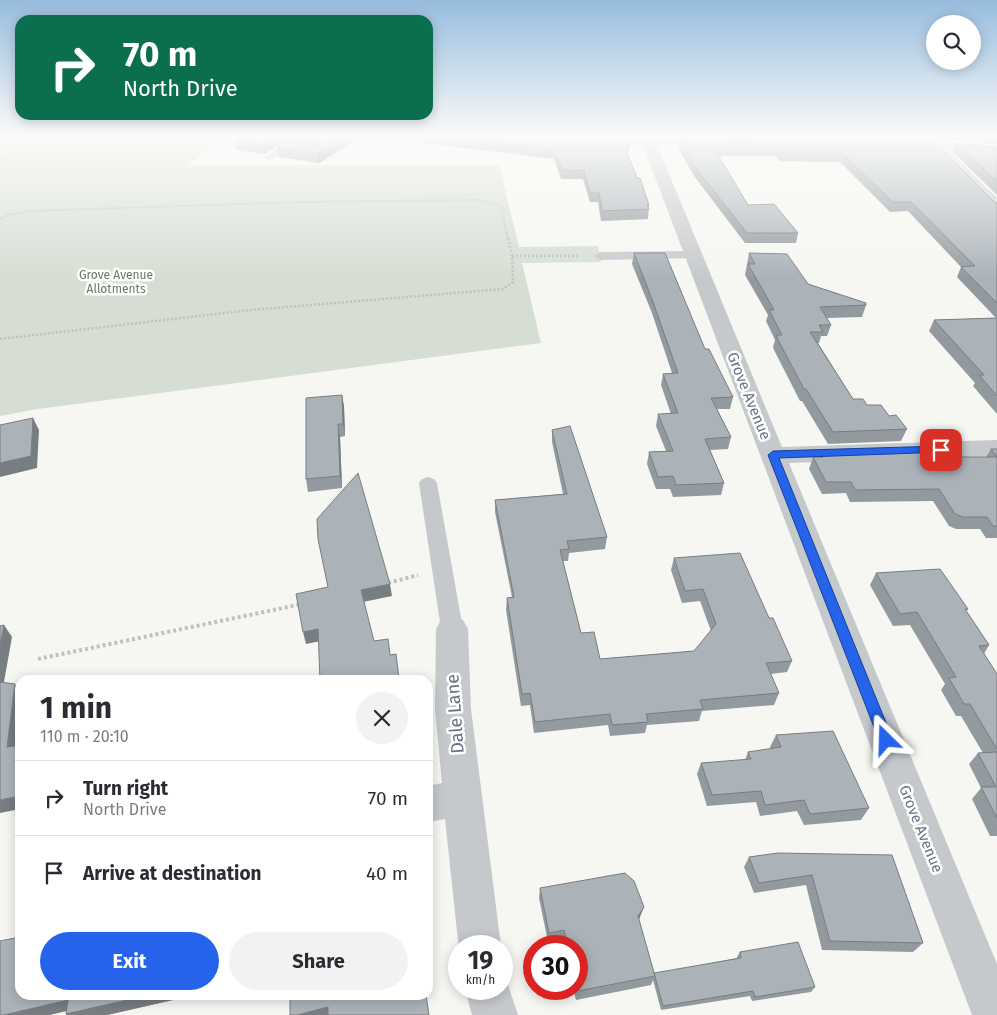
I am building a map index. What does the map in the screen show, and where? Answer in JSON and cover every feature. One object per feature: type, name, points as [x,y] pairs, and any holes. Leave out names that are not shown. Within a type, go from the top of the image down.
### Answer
[{"type":"street","name":"Grove Avenue","points":[[665,184],[995,1015]]},
{"type":"street","points":[[974,184],[997,207]]},
{"type":"street","points":[[773,455],[997,448]]},
{"type":"street","name":"Dale Lane","points":[[452,629],[453,709],[445,801],[476,935]]},
{"type":"street","points":[[491,1000],[495,1015]]},
{"type":"lane","points":[[600,256],[693,255]]},
{"type":"lane","name":"Dale Lane","points":[[428,484],[452,629]]},
{"type":"path","points":[[0,219],[8,215],[30,211],[302,202],[478,200],[501,206],[512,256],[513,282],[503,289],[351,300],[182,316],[0,339]]},
{"type":"path","points":[[512,256],[600,256]]},
{"type":"path","points":[[385,583],[442,569]]},
{"type":"path","points":[[38,659],[308,602]]},
{"type":"green space","name":"Grove Avenue Allotments","points":[[0,184],[504,184],[519,247],[598,246],[601,262],[522,263],[541,343],[38,409],[0,416]]},
{"type":"building","points":[[588,184],[642,184],[649,209],[602,211],[599,193],[590,193]]},
{"type":"building","points":[[709,184],[736,184],[748,205],[774,204],[798,233],[747,233]]},
{"type":"building","points":[[875,184],[976,184],[997,203],[997,303],[961,267],[975,266],[911,202],[893,202]]},
{"type":"building","points":[[634,253],[665,253],[705,349],[709,349],[733,397],[711,398],[731,437],[705,439],[724,483],[676,485],[673,476],[658,477],[649,452],[673,451],[658,414],[678,413],[663,374],[678,373]]},
{"type":"building","points":[[749,253],[787,254],[808,284],[866,303],[866,305],[820,307],[831,325],[819,325],[823,332],[810,332],[853,399],[863,399],[867,405],[881,405],[889,416],[896,415],[907,429],[833,432],[806,389],[804,389],[777,338],[777,335],[782,335],[769,310],[774,310],[748,264],[755,264]]},
{"type":"building","points":[[997,318],[997,396],[979,375],[984,375],[934,320]]},
{"type":"building","points":[[342,395],[343,424],[338,424],[340,476],[306,479],[306,398]]},
{"type":"building","points":[[33,418],[31,456],[0,463],[0,425]]},
{"type":"building","points":[[570,426],[607,537],[567,541],[569,549],[560,550],[581,633],[594,632],[600,659],[694,651],[716,624],[703,589],[685,591],[674,558],[740,553],[769,618],[773,618],[792,661],[766,663],[779,693],[700,700],[703,709],[646,714],[648,722],[612,725],[610,714],[535,722],[530,693],[522,694],[507,598],[514,597],[495,500],[567,494],[552,430]]},
{"type":"building","points":[[920,449],[926,457],[997,457],[997,526],[993,526],[987,517],[963,517],[955,514],[939,489],[855,490],[851,482],[826,482],[813,457],[823,457],[821,452]]},
{"type":"building","points":[[991,449],[997,449],[997,457]]},
{"type":"building","points":[[358,473],[390,584],[361,590],[374,641],[388,639],[390,655],[396,654],[399,675],[320,675],[318,629],[303,632],[296,594],[328,587],[318,539],[317,519]]},
{"type":"building","points":[[940,569],[968,609],[965,609],[989,645],[979,646],[997,674],[997,749],[970,704],[964,704],[949,678],[956,677],[917,612],[900,614],[876,573]]},
{"type":"building","points":[[4,625],[0,646],[0,626]]},
{"type":"building","points":[[0,682],[15,684],[7,747],[15,746],[15,797],[0,800]]},
{"type":"building","points":[[833,731],[869,808],[810,814],[804,800],[765,805],[761,791],[712,795],[701,763],[751,759],[748,752],[781,747],[776,735]]},
{"type":"building","points":[[997,752],[997,818],[981,787],[996,787],[978,753]]},
{"type":"building","points":[[778,853],[892,855],[923,943],[830,941],[812,875],[759,883],[749,857]]},
{"type":"building","points":[[625,873],[634,881],[644,907],[638,916],[655,976],[588,989],[588,935],[565,935],[564,930],[549,933],[540,888]]},
{"type":"building","points":[[15,938],[15,1000],[68,1000],[0,1015],[0,941]]},
{"type":"building","points":[[798,942],[815,987],[755,997],[753,991],[663,1006],[654,973],[741,958],[740,952]]},
{"type":"building","points":[[68,1000],[127,1000],[66,1014]]},
{"type":"building","points":[[290,1000],[427,1000],[429,1015],[328,1015],[328,1007],[290,1015]]},
{"type":"route","points":[[886,740],[773,455],[941,450]]}]
